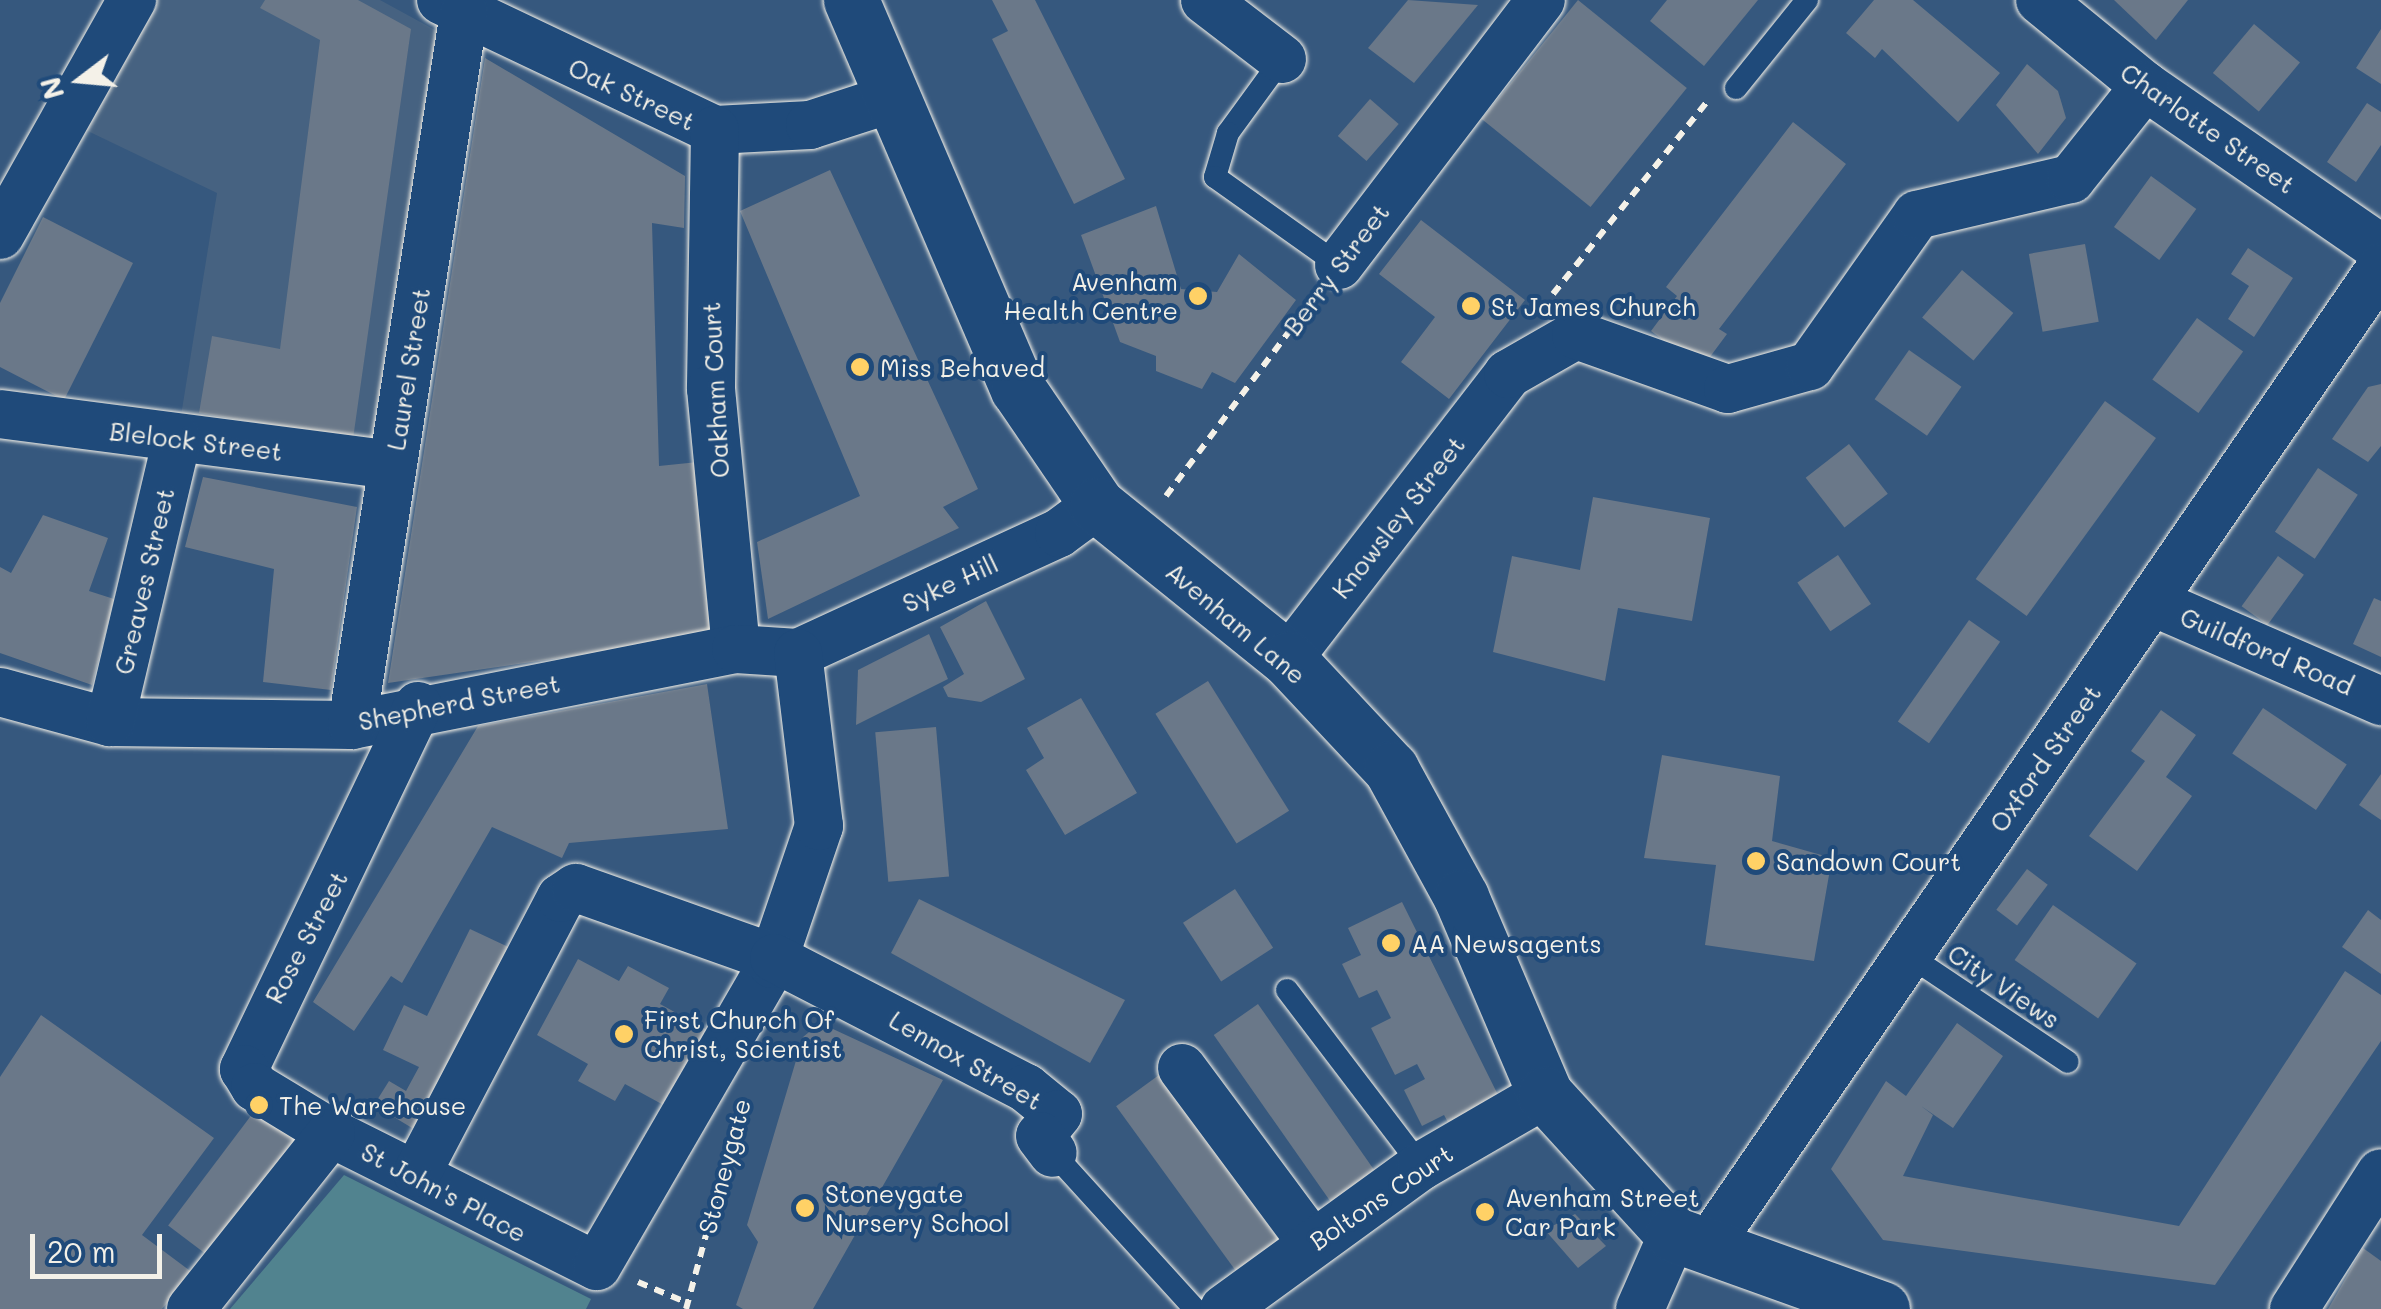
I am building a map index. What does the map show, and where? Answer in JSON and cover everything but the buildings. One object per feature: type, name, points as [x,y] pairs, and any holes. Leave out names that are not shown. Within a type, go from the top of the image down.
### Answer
[{"type":"street","points":[[0,235],[132,0]]},
{"type":"street","name":"Avenham Lane","points":[[851,0],[1018,389],[1115,522],[1288,660],[1391,770],[1462,897],[1545,1094],[1690,1240],[1882,1309]]},
{"type":"street","points":[[1204,0],[1282,59]]},
{"type":"street","name":"Berry Street","points":[[1339,265],[1541,0]]},
{"type":"street","name":"Charlotte Street","points":[[2040,0],[2377,278]]},
{"type":"street","name":"Oak Street","points":[[453,6],[715,130],[810,125],[892,98]]},
{"type":"street","name":"Laurel Street","points":[[352,725],[392,466],[453,6]]},
{"type":"street","points":[[1560,322],[1728,389],[1810,366],[1917,216],[2071,178],[2144,86]]},
{"type":"street","name":"Oakham Court","points":[[715,130],[711,389],[736,649]]},
{"type":"street","name":"Oxford Street","points":[[1640,1309],[1908,956],[2377,278]]},
{"type":"street","name":"Knowsley Street","points":[[1288,660],[1508,374],[1560,322]]},
{"type":"street","name":"Blelock Street","points":[[0,414],[392,466]]},
{"type":"street","name":"Greaves Street","points":[[110,722],[177,439]]},
{"type":"street","name":"Syke Hill","points":[[798,653],[1059,534],[1115,522]]},
{"type":"street","name":"Guildford Road","points":[[2153,602],[2381,701]]},
{"type":"street","name":"Shepherd Street","points":[[0,692],[110,722],[352,725],[418,706],[736,649],[798,653]]},
{"type":"street","name":"Stoneygate","points":[[597,1266],[774,958],[819,826],[798,653]]},
{"type":"street","name":"Rose Street","points":[[331,1134],[255,1087],[244,1069],[249,1046],[418,706]]},
{"type":"street","name":"Lennox Street","points":[[418,1173],[561,898],[576,888],[774,958],[1026,1088],[1058,1114],[1040,1136],[1054,1153]]},
{"type":"street","points":[[1182,1068],[1312,1243]]},
{"type":"street","name":"Boltons Court","points":[[1224,1309],[1421,1166],[1545,1094]]},
{"type":"street","name":"St John's Place","points":[[191,1309],[331,1134],[418,1173],[579,1264],[597,1266]]},
{"type":"street","points":[[2294,1309],[2381,1174]]},
{"type":"lane","points":[[1736,88],[1807,0]]},
{"type":"lane","points":[[1282,59],[1228,134],[1215,177],[1339,265]]},
{"type":"lane","name":"City Views","points":[[1908,956],[2068,1062]]},
{"type":"lane","points":[[1287,990],[1421,1166]]},
{"type":"lane","name":"Lennox Street","points":[[1054,1153],[1196,1309]]},
{"type":"path","points":[[1560,322],[1697,104],[1736,88]]},
{"type":"path","name":"Berry Street","points":[[1115,522],[1339,265]]},
{"type":"path","name":"Stoneygate","points":[[686,1309],[738,1117]]},
{"type":"shaded area","points":[[138,0],[380,0],[446,36],[379,454],[179,428],[217,193],[69,122]]},
{"type":"green space","points":[[344,1175],[591,1299],[586,1309],[230,1309]]},
{"type":"place","name":"Avenham Health Centre","points":[[1198,296]]},
{"type":"place","name":"St James Church","points":[[1471,306]]},
{"type":"place","name":"Miss Behaved","points":[[860,367]]},
{"type":"place","name":"Sandown Court","points":[[1756,861]]},
{"type":"place","name":"AA Newsagents","points":[[1391,943]]},
{"type":"place","name":"First Church Of Christ, Scientist","points":[[624,1034]]},
{"type":"place","name":"The Warehouse","points":[[259,1105]]},
{"type":"place","name":"Stoneygate Nursery School","points":[[805,1208]]},
{"type":"place","name":"Avenham Street Car Park","points":[[1485,1212]]}]
